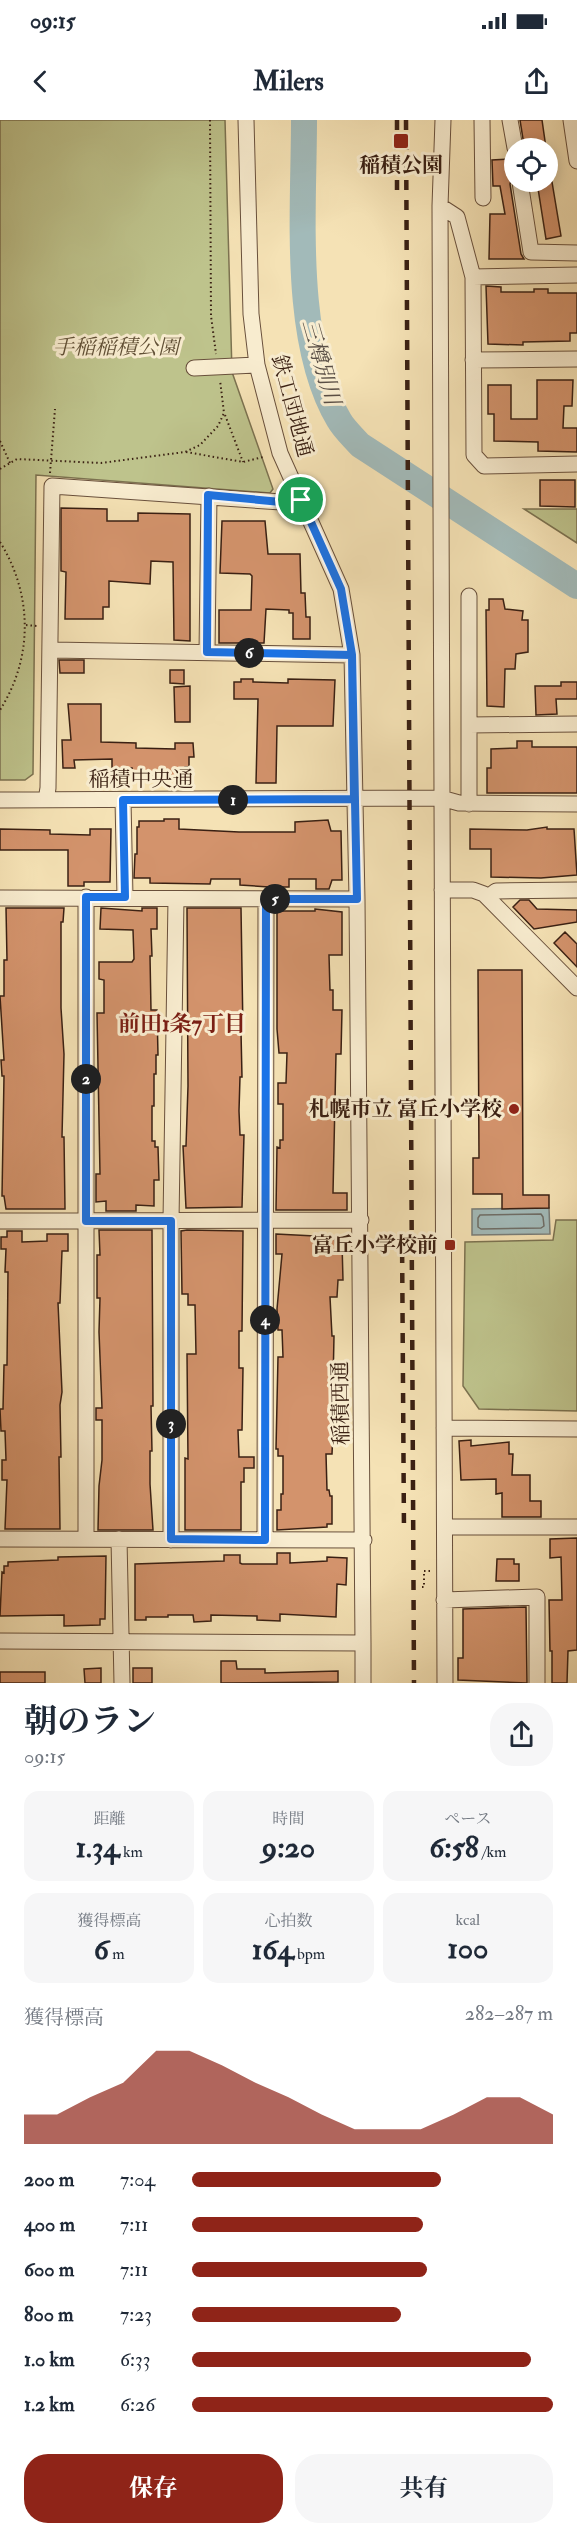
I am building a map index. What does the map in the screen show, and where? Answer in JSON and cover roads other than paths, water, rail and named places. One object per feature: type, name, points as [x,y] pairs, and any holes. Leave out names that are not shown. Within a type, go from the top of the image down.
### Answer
[{"type":"street","name":"鉄工団地通","points":[[246,120],[251,314],[258,364],[280,453],[341,589],[352,655],[354,799]]},
{"type":"street","points":[[443,120],[440,206],[440,403],[446,1683]]},
{"type":"street","points":[[482,120],[483,198]]},
{"type":"street","points":[[510,120],[513,138]]},
{"type":"street","points":[[571,120],[577,161]]},
{"type":"street","points":[[522,192],[531,252],[577,253]]},
{"type":"street","points":[[440,206],[457,218],[472,277],[474,455],[484,466],[577,464]]},
{"type":"street","points":[[472,277],[577,275]]},
{"type":"street","points":[[473,360],[577,359]]},
{"type":"street","points":[[194,368],[258,364]]},
{"type":"street","points":[[46,800],[52,650],[52,486],[208,495],[281,502],[301,500]]},
{"type":"street","points":[[207,652],[208,495]]},
{"type":"street","points":[[469,596],[469,804]]},
{"type":"street","points":[[52,650],[352,655]]},
{"type":"street","points":[[469,725],[577,724]]},
{"type":"street","name":"稲積中央通","points":[[0,800],[441,798],[469,804],[577,804]]},
{"type":"street","name":"稲積西通","points":[[354,799],[361,1220],[363,1683]]},
{"type":"street","points":[[123,800],[125,897]]},
{"type":"street","points":[[442,890],[473,890],[484,894],[577,988]]},
{"type":"street","points":[[488,897],[496,891],[577,890]]},
{"type":"street","points":[[86,897],[86,1539]]},
{"type":"street","points":[[0,898],[357,899]]},
{"type":"street","points":[[171,1539],[171,1221],[176,899]]},
{"type":"street","points":[[265,1540],[266,899]]},
{"type":"street","points":[[0,1221],[361,1220]]},
{"type":"street","points":[[444,1428],[577,1429]]},
{"type":"street","points":[[445,1527],[577,1527]]},
{"type":"street","points":[[0,1539],[364,1540]]},
{"type":"street","points":[[119,1539],[122,1683]]},
{"type":"street","points":[[444,1600],[537,1597],[537,1683]]},
{"type":"street","points":[[0,1641],[363,1643]]},
{"type":"water","points":[[549,1208],[550,1234],[472,1235],[472,1209]]},
{"type":"waterway","name":"三樽別川","points":[[304,120],[303,234],[307,315],[314,353],[324,388],[339,420],[360,445],[577,586]]},
{"type":"railway","points":[[397,120],[397,198]]},
{"type":"railway","points":[[406,120],[414,1683]]},
{"type":"railway","points":[[402,1233],[404,1533]]},
{"type":"place","name":"稲積公園","points":[[401,141]]},
{"type":"place","name":"札幌市立 富丘小学校","points":[[514,1109]]},
{"type":"place","name":"富丘小学校前","points":[[450,1245]]},
{"type":"district","name":"前田1条7丁目","points":[[182,1024]]},
{"type":"park label","name":"手稲稲積公園","points":[[116,347]]}]
